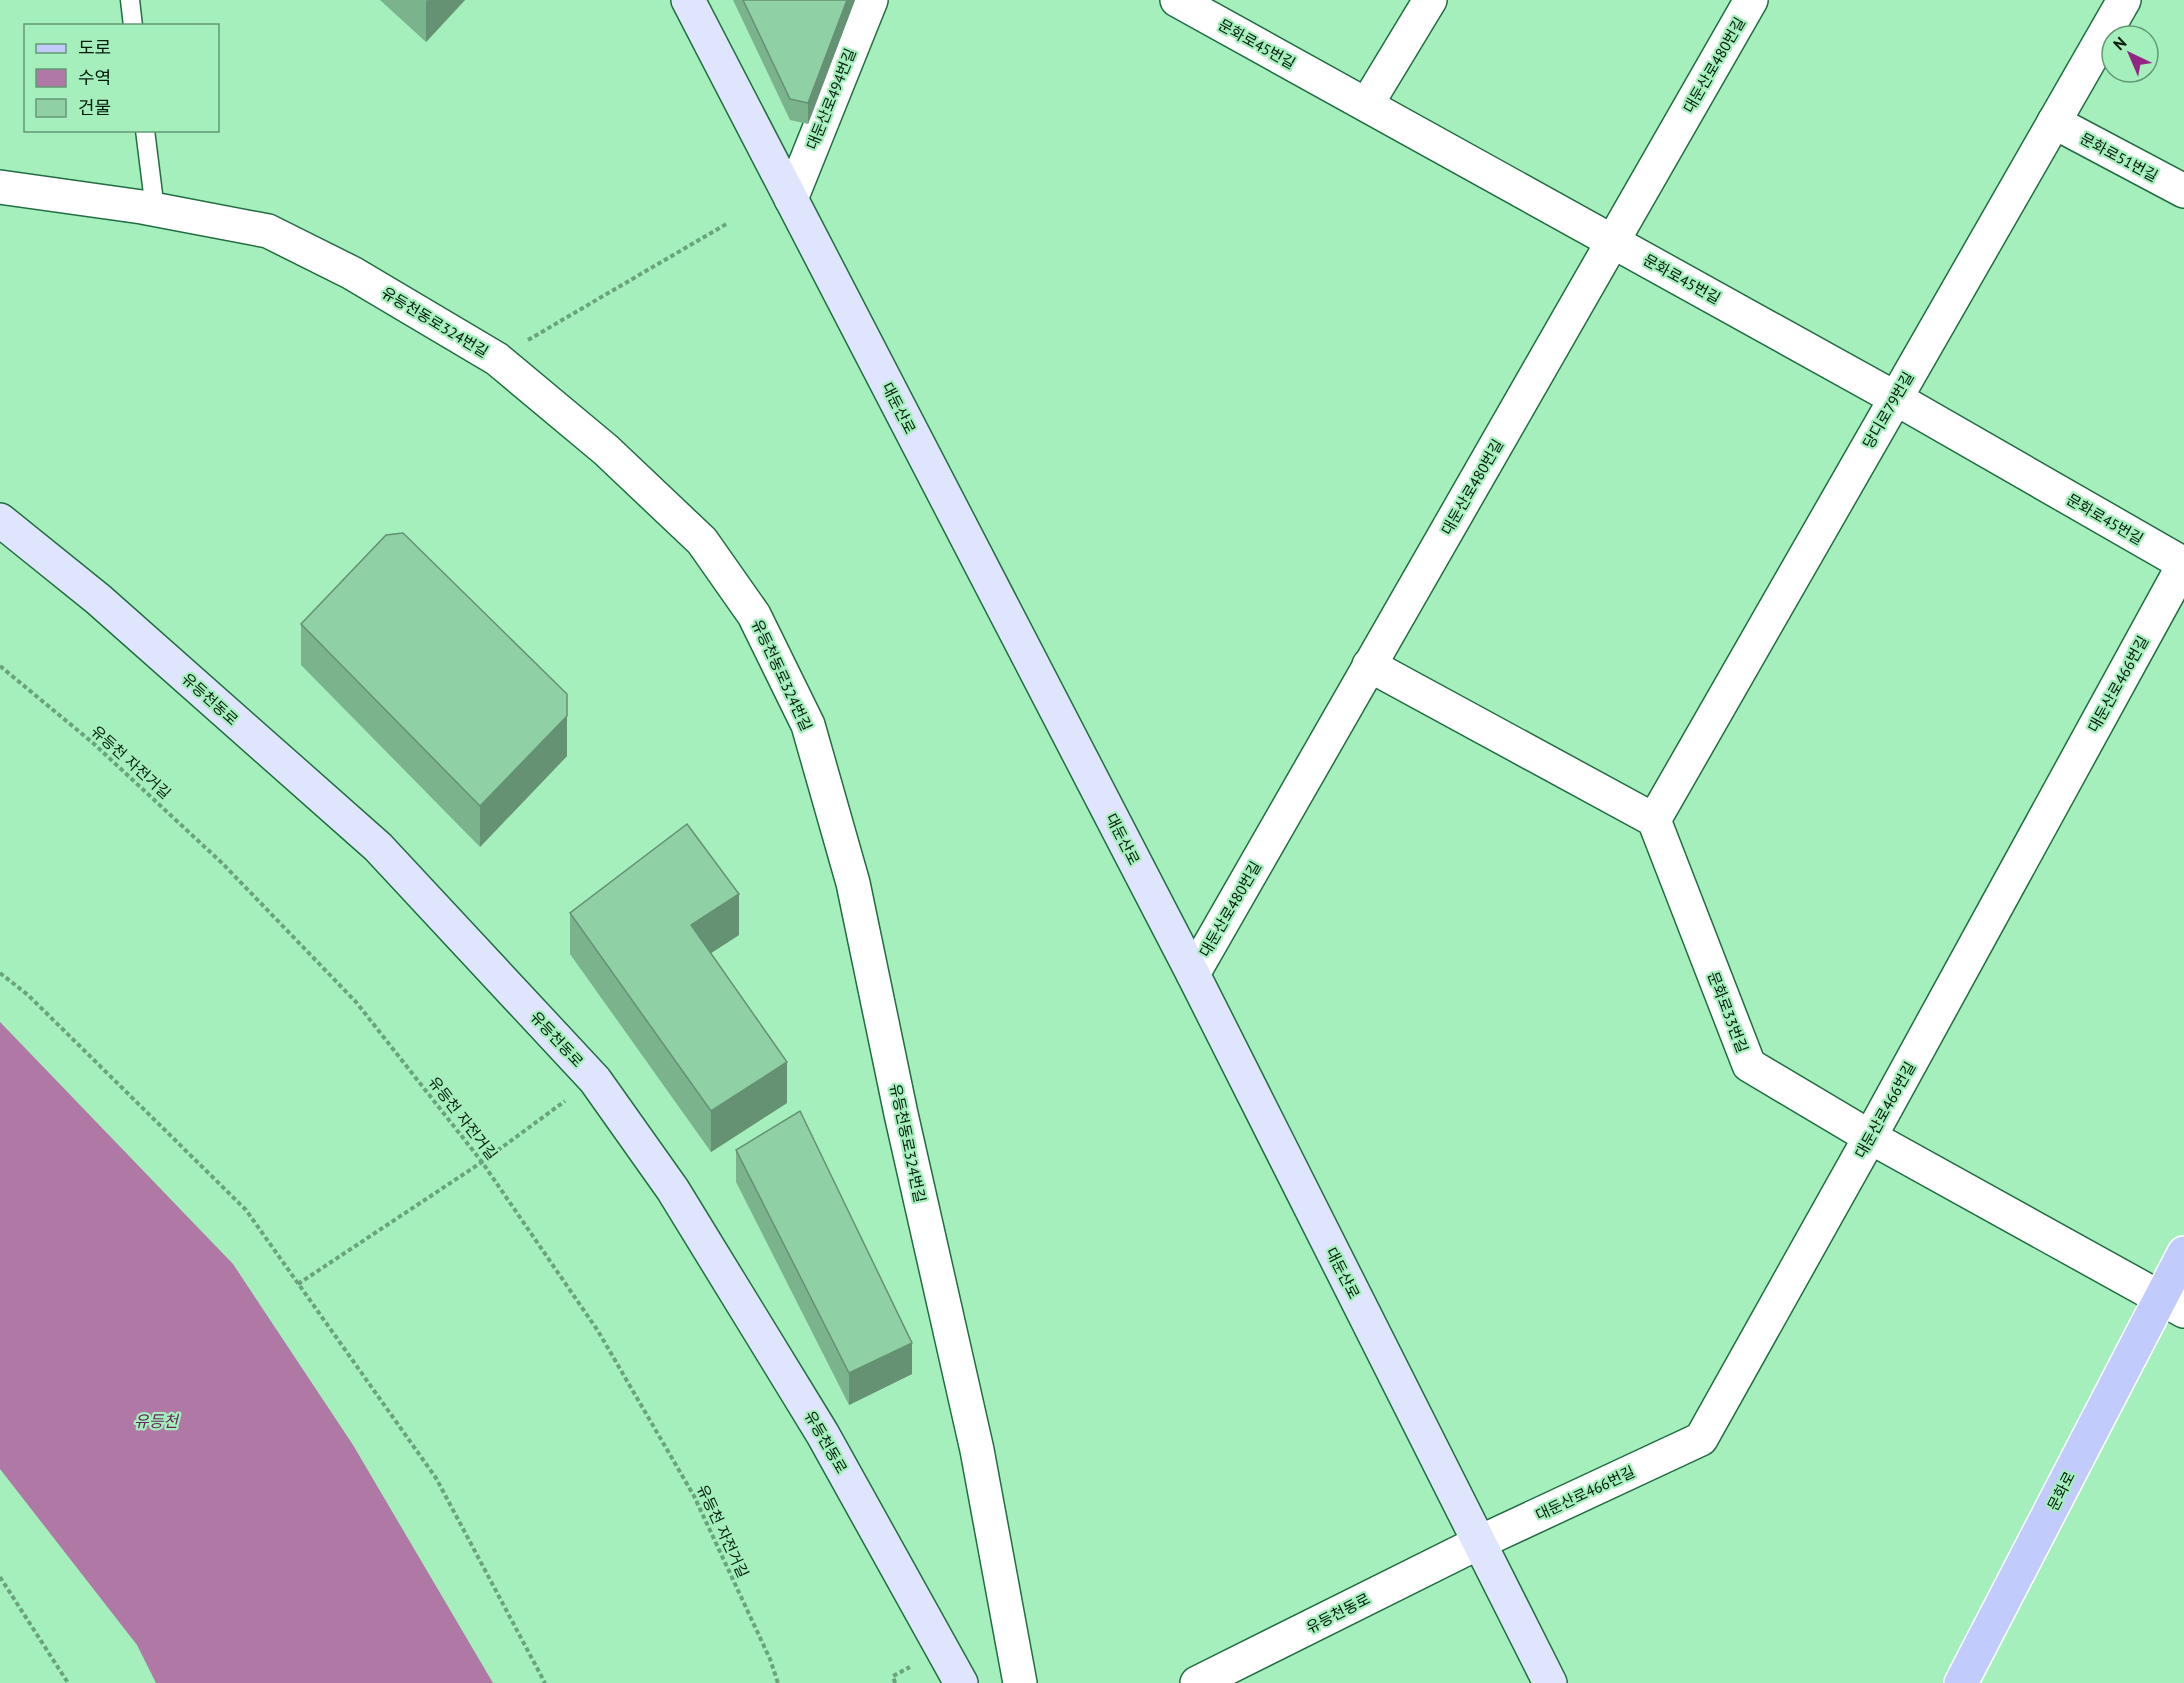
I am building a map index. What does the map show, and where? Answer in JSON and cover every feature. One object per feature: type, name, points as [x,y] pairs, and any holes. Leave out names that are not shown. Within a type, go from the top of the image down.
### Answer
[{"type":"main road","name":"대둔산로","points":[[688,0],[1193,974],[1550,1683]]},
{"type":"main road","name":"유등천동로","points":[[0,520],[98,599],[378,847],[595,1080],[673,1190],[816,1423],[961,1683]]},
{"type":"main road","name":"문화로","points":[[1961,1683],[2172,1304],[2184,1253]]},
{"type":"street","name":"대둔산로494번길","points":[[791,199],[871,0]]},
{"type":"street","name":"문화로45번길","points":[[1177,0],[1613,240],[2184,564]]},
{"type":"street","points":[[1367,104],[1430,0]]},
{"type":"street","name":"대둔산로480번길","points":[[1193,974],[1751,0]]},
{"type":"street","name":"당디로79번길","points":[[1654,820],[2124,0]]},
{"type":"street","name":"문화로51번길","points":[[2054,122],[2184,191]]},
{"type":"street","name":"유등천동로324번길","points":[[0,187],[155,210],[268,231],[352,273],[497,359],[606,450],[702,541],[754,615],[808,725],[853,883],[901,1114],[977,1450],[1020,1683]]},
{"type":"street","name":"대둔산로466번길","points":[[1478,1543],[1701,1439],[1870,1137],[2184,564]]},
{"type":"street","points":[[1369,665],[1654,820]]},
{"type":"street","name":"문화로33번길","points":[[1654,820],[1749,1065],[1870,1137],[2172,1304]]},
{"type":"street","name":"유등천동로","points":[[1197,1683],[1478,1543]]},
{"type":"lane","points":[[130,0],[133,24]]},
{"type":"lane","points":[[145,132],[155,210]]},
{"type":"path","points":[[497,359],[728,222]]},
{"type":"path","name":"유등천 자전거길","points":[[0,666],[93,743],[222,863],[356,1002],[482,1162],[598,1331],[694,1496],[770,1659],[778,1683]]},
{"type":"path","points":[[0,973],[28,995],[246,1210],[436,1478],[545,1683]]},
{"type":"path","points":[[298,1284],[482,1162],[572,1096]]},
{"type":"path","points":[[0,1577],[68,1683]]},
{"type":"water","name":"유등천","points":[[0,1022],[233,1264],[353,1445],[493,1683],[156,1683],[137,1645],[0,1469]]},
{"type":"building","points":[[743,0],[847,0],[808,103],[790,99]]},
{"type":"building","points":[[403,533],[567,694],[567,716],[480,806],[301,624],[386,535]]},
{"type":"building","points":[[687,824],[739,894],[691,925],[787,1062],[711,1111],[570,913]]},
{"type":"building","points":[[800,1111],[912,1343],[849,1373],[736,1150]]}]
